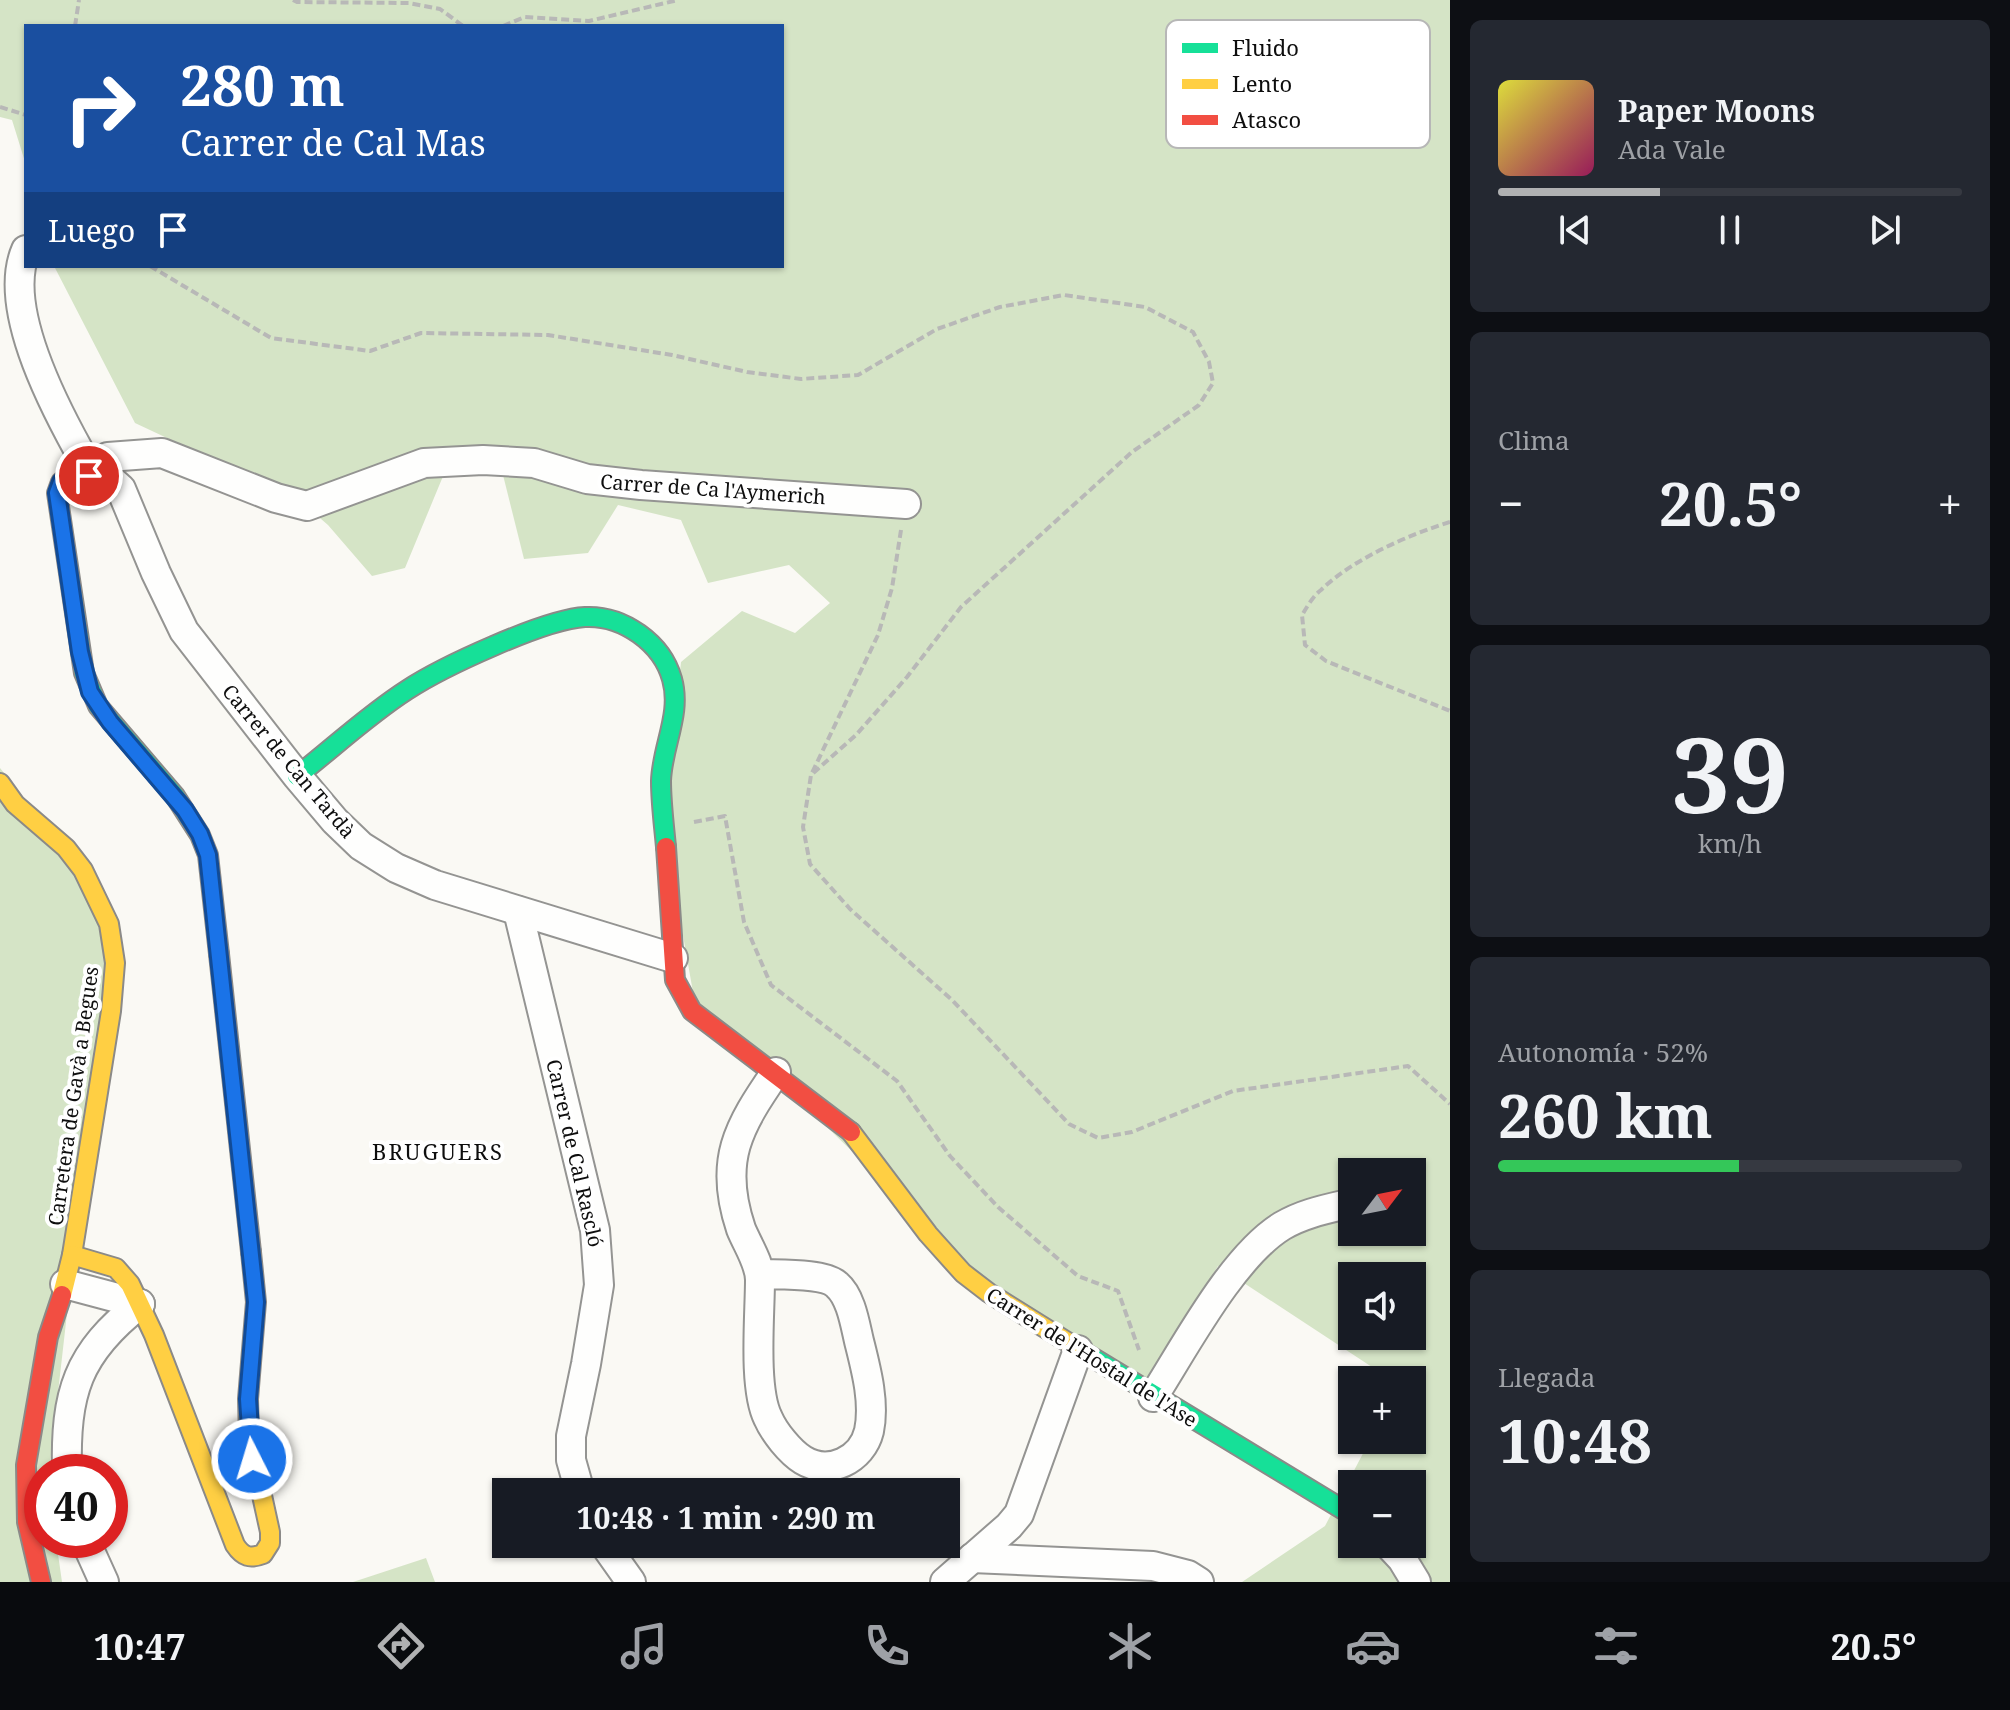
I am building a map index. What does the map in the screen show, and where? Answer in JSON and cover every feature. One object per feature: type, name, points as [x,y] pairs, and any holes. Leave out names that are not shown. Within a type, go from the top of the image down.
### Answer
[{"type":"street","name":"Carrer de Can Tardà","points":[[24,255],[19,286],[28,333],[54,404],[92,462],[121,489],[184,631],[335,821],[361,846],[396,868],[435,885],[673,958]]},
{"type":"street","name":"Carrer de Ca l'Aymerich","points":[[92,462],[162,453],[276,498],[307,506],[424,463],[483,460],[534,463],[587,479],[641,485],[906,504]]},
{"type":"street","points":[[72,1255],[116,1268],[130,1284],[241,1555],[253,1558],[263,1554],[270,1543],[270,1532],[249,1436],[248,1399],[256,1302],[210,864],[205,846],[190,817],[98,706],[87,683],[57,493],[61,482],[92,462]]},
{"type":"street","name":"Carrer de l'Hostal de l'Ase","points":[[297,776],[407,690],[467,659],[551,624],[582,617],[601,617],[620,623],[650,643],[661,655],[672,678],[676,702],[661,779],[675,980],[692,1011],[776,1072],[856,1136],[934,1238],[982,1289],[1027,1314],[1153,1397],[1338,1507]]},
{"type":"street","name":"Carretera de Gavà a Begues","points":[[0,783],[15,804],[66,848],[83,870],[109,924],[115,963],[111,1011],[72,1255],[48,1337],[26,1465],[27,1522],[41,1582]]},
{"type":"street","name":"Carrer de Cal Rascló","points":[[518,911],[595,1230],[599,1285],[571,1436],[571,1460],[576,1478]]},
{"type":"street","points":[[760,1274],[827,1279],[839,1286],[851,1311],[867,1374],[870,1418],[869,1431],[861,1449],[845,1463],[826,1467],[800,1459],[774,1429],[761,1394],[760,1274],[736,1212],[731,1164],[740,1128],[776,1072]]},
{"type":"street","points":[[1153,1397],[1204,1316],[1253,1253],[1280,1228],[1309,1213],[1338,1206]]},
{"type":"street","points":[[62,1296],[140,1304]]},
{"type":"street","name":"Carretera de Gavà a Begues","points":[[37,1454],[62,1329],[62,1296]]},
{"type":"street","points":[[67,1454],[68,1426],[78,1375],[109,1329],[140,1304]]},
{"type":"street","points":[[945,1582],[1019,1514],[1078,1350]]},
{"type":"street","name":"Carretera de Gavà a Begues","points":[[47,1558],[53,1582]]},
{"type":"street","points":[[93,1558],[104,1582]]},
{"type":"street","points":[[614,1558],[631,1582]]},
{"type":"street","points":[[972,1558],[1153,1566],[1188,1575],[1199,1582]]},
{"type":"street","points":[[1401,1558],[1416,1582]]},
{"type":"path","points":[[75,24],[79,0]]},
{"type":"path","points":[[293,0],[409,3],[440,9],[460,24]]},
{"type":"path","points":[[508,24],[525,17],[589,21],[678,0]]},
{"type":"path","points":[[0,107],[24,114]]},
{"type":"path","points":[[153,268],[271,338],[370,351],[421,333],[548,335],[801,379],[858,375],[937,329],[1000,307],[1064,295],[1145,307],[1193,332],[1209,362],[1213,383],[1199,405],[1132,452],[961,607],[907,677],[856,735],[811,775]]},
{"type":"path","points":[[906,504],[892,588],[878,635],[811,775],[803,827],[810,864],[850,909],[952,1000],[1069,1124],[1098,1138],[1132,1132],[1233,1091],[1408,1066],[1450,1104]]},
{"type":"path","points":[[1450,522],[1418,531],[1342,573],[1318,592],[1302,615],[1305,645],[1326,661],[1450,711]]},
{"type":"path","points":[[664,827],[725,816],[744,922],[771,985],[897,1081],[950,1156],[998,1207],[1078,1276],[1118,1291],[1141,1356]]},
{"type":"green space","points":[[0,0],[1450,0],[1450,1582],[1242,1582],[1325,1526],[1338,1501],[1338,1558],[1426,1558],[1426,1470],[1354,1470],[1363,1454],[1426,1454],[1426,1366],[1370,1366],[1346,1350],[1426,1350],[1426,1262],[1338,1262],[1338,1345],[1218,1266],[1147,1383],[996,1291],[694,998],[664,827],[681,662],[742,611],[795,633],[830,603],[789,565],[708,583],[681,520],[618,505],[588,553],[524,559],[501,467],[446,469],[405,568],[372,576],[328,525],[299,500],[135,423],[55,268],[784,268],[784,24],[24,24],[24,159],[12,120],[0,117]]},
{"type":"green space","points":[[0,768],[113,908],[51,1454],[24,1454],[24,1558],[59,1558],[62,1582],[0,1582]]},
{"type":"green space","points":[[426,1558],[435,1582],[353,1582]]},
{"type":"traffic: fast","points":[[78,470],[61,482],[57,493],[84,673],[98,706],[175,796],[200,835],[208,855],[219,954]]},
{"type":"traffic: fast","points":[[297,776],[393,700],[444,669],[545,626],[585,617],[599,618],[627,626],[650,643],[660,654],[672,679],[675,705],[661,781],[666,847]]},
{"type":"traffic: fast","points":[[1077,1348],[1338,1506]]},
{"type":"traffic: slow","points":[[0,783],[15,804],[66,848],[83,870],[109,924],[115,963],[111,1011],[72,1255],[62,1295]]},
{"type":"traffic: slow","points":[[851,1132],[928,1234],[963,1273],[989,1293],[1077,1348]]},
{"type":"traffic: slow","points":[[72,1255],[116,1268],[130,1284],[154,1335],[235,1545],[251,1557],[263,1554],[270,1543],[249,1436],[248,1399],[256,1302],[251,1252]]},
{"type":"traffic: jam","points":[[666,847],[675,980],[692,1011],[851,1132]]},
{"type":"traffic: jam","points":[[219,954],[251,1252]]},
{"type":"traffic: jam","points":[[41,1582],[27,1522],[26,1465],[48,1337],[62,1295]]},
{"type":"district","name":"BRUGUERS","points":[[438,1151]]},
{"type":"route","points":[[89,476],[78,470],[61,482],[57,493],[84,673],[98,706],[194,823],[208,855],[212,878],[256,1302],[248,1399],[252,1459]]}]
